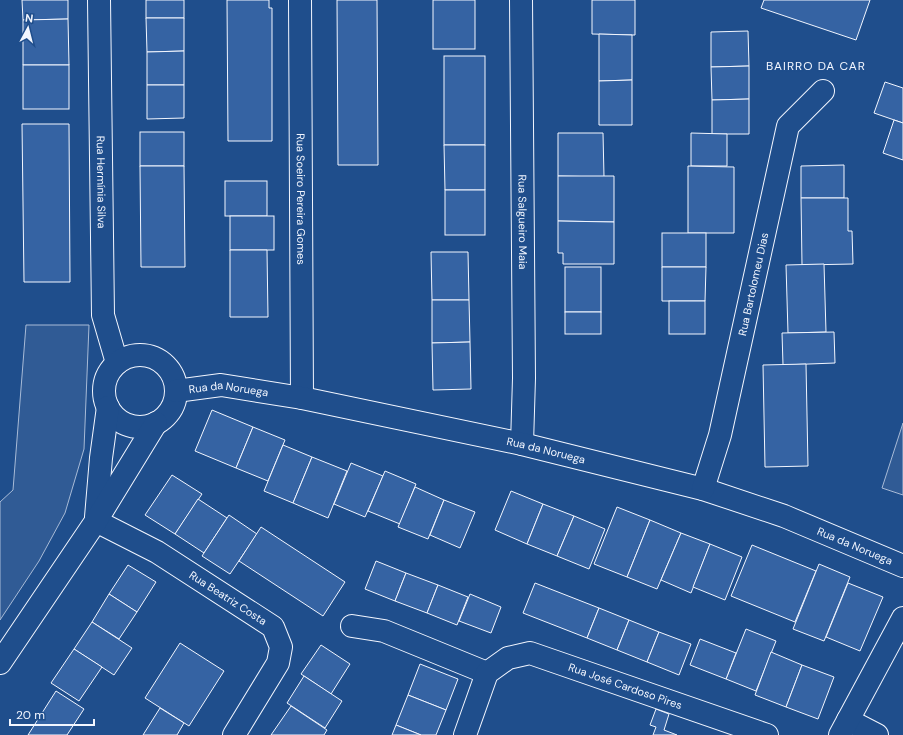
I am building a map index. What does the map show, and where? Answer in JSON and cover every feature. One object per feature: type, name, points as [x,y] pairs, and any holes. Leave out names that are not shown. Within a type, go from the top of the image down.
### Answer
[{"type":"street","name":"Rua Hermínia Silva","points":[[99,0],[103,315],[118,363]]},
{"type":"street","name":"Rua Soeiro Pereira Gomes","points":[[300,0],[302,398]]},
{"type":"street","name":"Rua Salgueiro Maia","points":[[521,0],[524,378],[522,444]]},
{"type":"street","name":"Rua Bartolomeu Dias","points":[[703,489],[720,435],[788,126],[823,91]]},
{"type":"street","points":[[143,355],[156,358],[166,366],[174,378],[176,391],[174,404],[167,415],[156,423],[143,427],[129,425],[117,418],[108,407],[104,396],[105,383],[109,372],[118,363],[129,357],[143,355]]},
{"type":"street","name":"Rua da Noruega","points":[[176,391],[221,385],[302,398],[522,444],[703,489],[784,516],[903,566]]},
{"type":"street","points":[[96,521],[101,458],[108,407]]},
{"type":"street","points":[[0,663],[96,521],[156,423]]},
{"type":"street","name":"Rua Beatriz Costa","points":[[96,521],[157,552],[273,627],[281,646],[278,663],[234,735]]},
{"type":"street","points":[[877,735],[844,727],[903,618]]},
{"type":"street","points":[[352,626],[384,631],[487,673],[465,735]]},
{"type":"street","name":"Rua José Cardoso Pires","points":[[487,673],[508,658],[530,652],[767,735]]},
{"type":"shaded area","points":[[26,325],[89,325],[84,449],[65,513],[39,561],[0,620],[0,502],[13,490]]},
{"type":"shaded area","points":[[903,423],[903,495],[882,488]]},
{"type":"building","points":[[22,0],[68,0],[68,19],[23,20]]},
{"type":"building","points":[[146,0],[184,0],[184,18],[146,18]]},
{"type":"building","points":[[227,0],[269,0],[269,8],[272,8],[272,141],[228,141]]},
{"type":"building","points":[[337,0],[377,0],[378,165],[338,165]]},
{"type":"building","points":[[433,0],[475,0],[475,49],[433,49]]},
{"type":"building","points":[[592,0],[635,0],[635,35],[592,34]]},
{"type":"building","points":[[764,0],[870,0],[856,40],[761,8]]},
{"type":"building","points":[[146,18],[184,18],[184,51],[147,52]]},
{"type":"building","points":[[68,19],[69,65],[23,65],[23,20]]},
{"type":"building","points":[[748,31],[749,66],[711,67],[711,32]]},
{"type":"building","points":[[599,34],[632,35],[632,80],[599,81]]},
{"type":"building","points":[[184,51],[184,85],[147,85],[147,52]]},
{"type":"building","points":[[444,56],[485,56],[485,145],[444,145]]},
{"type":"building","points":[[23,65],[69,65],[69,109],[23,109]]},
{"type":"building","points":[[749,66],[749,99],[712,100],[711,67]]},
{"type":"building","points":[[632,80],[632,125],[599,125],[599,81]]},
{"type":"building","points":[[885,82],[903,88],[903,123],[874,113]]},
{"type":"building","points":[[147,85],[184,85],[184,118],[147,119]]},
{"type":"building","points":[[749,99],[749,134],[712,134],[712,100]]},
{"type":"building","points":[[894,120],[903,123],[903,160],[883,153]]},
{"type":"building","points":[[22,124],[69,124],[70,282],[24,282]]},
{"type":"building","points":[[140,132],[184,132],[184,166],[140,166]]},
{"type":"building","points":[[558,133],[603,133],[604,177],[558,176]]},
{"type":"building","points":[[691,133],[727,134],[727,166],[691,166]]},
{"type":"building","points":[[444,145],[485,145],[485,190],[445,190]]},
{"type":"building","points":[[844,165],[844,198],[801,198],[801,166]]},
{"type":"building","points":[[140,166],[184,166],[185,267],[141,267]]},
{"type":"building","points":[[688,166],[734,167],[734,233],[688,233]]},
{"type":"building","points":[[558,176],[614,176],[614,222],[558,221]]},
{"type":"building","points":[[225,181],[267,181],[267,216],[225,216]]},
{"type":"building","points":[[445,190],[485,190],[485,235],[445,235]]},
{"type":"building","points":[[801,198],[848,198],[848,231],[852,231],[853,264],[802,265]]},
{"type":"building","points":[[230,216],[274,216],[274,250],[230,250]]},
{"type":"building","points":[[558,221],[614,222],[614,264],[563,264],[563,253],[558,253]]},
{"type":"building","points":[[662,233],[706,233],[706,267],[662,267]]},
{"type":"building","points":[[230,250],[267,250],[268,317],[230,317]]},
{"type":"building","points":[[431,252],[468,252],[469,300],[432,300]]},
{"type":"building","points":[[824,264],[826,332],[788,333],[786,265]]},
{"type":"building","points":[[565,267],[601,267],[601,312],[565,312]]},
{"type":"building","points":[[662,267],[706,267],[705,301],[662,301]]},
{"type":"building","points":[[432,300],[469,300],[470,342],[432,343]]},
{"type":"building","points":[[669,301],[705,301],[705,334],[669,334]]},
{"type":"building","points":[[565,312],[601,312],[601,334],[565,334]]},
{"type":"building","points":[[834,332],[835,363],[783,365],[782,333]]},
{"type":"building","points":[[470,342],[471,389],[433,390],[432,343]]},
{"type":"building","points":[[806,364],[808,466],[765,467],[763,365]]},
{"type":"building","points":[[212,410],[253,427],[236,468],[195,451]]},
{"type":"building","points":[[253,427],[285,440],[268,481],[236,468]]},
{"type":"building","points":[[283,445],[312,457],[293,503],[264,491]]},
{"type":"building","points":[[312,457],[347,471],[328,518],[293,503]]},
{"type":"building","points":[[351,463],[383,476],[365,517],[334,504]]},
{"type":"building","points":[[385,471],[416,484],[400,524],[368,511]]},
{"type":"building","points":[[172,475],[202,494],[175,534],[145,515]]},
{"type":"building","points":[[415,487],[444,500],[428,539],[398,527]]},
{"type":"building","points":[[511,491],[543,504],[527,544],[495,530]]},
{"type":"building","points":[[198,499],[227,518],[204,553],[175,534]]},
{"type":"building","points":[[444,500],[475,512],[460,548],[430,535]]},
{"type":"building","points":[[543,504],[574,516],[557,556],[527,544]]},
{"type":"building","points":[[617,507],[650,520],[627,577],[594,564]]},
{"type":"building","points":[[229,515],[257,534],[230,574],[202,556]]},
{"type":"building","points":[[574,516],[605,529],[589,569],[557,556]]},
{"type":"building","points":[[650,520],[681,533],[657,589],[627,577]]},
{"type":"building","points":[[261,527],[345,582],[323,616],[239,561]]},
{"type":"building","points":[[681,533],[710,544],[691,593],[661,580]]},
{"type":"building","points":[[710,544],[742,557],[725,600],[693,587]]},
{"type":"building","points":[[752,545],[816,571],[795,622],[731,596]]},
{"type":"building","points":[[376,561],[406,573],[395,601],[365,589]]},
{"type":"building","points":[[819,564],[850,577],[824,641],[793,629]]},
{"type":"building","points":[[128,565],[156,582],[137,612],[109,594]]},
{"type":"building","points":[[406,573],[438,585],[427,613],[395,601]]},
{"type":"building","points":[[535,583],[599,608],[587,638],[523,613]]},
{"type":"building","points":[[848,583],[883,597],[860,651],[826,637]]},
{"type":"building","points":[[438,585],[468,597],[457,625],[427,613]]},
{"type":"building","points":[[109,594],[137,612],[119,639],[92,622]]},
{"type":"building","points":[[470,594],[501,607],[491,633],[459,621]]},
{"type":"building","points":[[599,608],[629,620],[617,650],[587,638]]},
{"type":"building","points":[[629,620],[659,632],[647,662],[617,650]]},
{"type":"building","points":[[92,622],[132,648],[114,675],[74,649]]},
{"type":"building","points":[[746,629],[776,641],[756,691],[726,679]]},
{"type":"building","points":[[659,632],[691,644],[679,675],[647,662]]},
{"type":"building","points":[[700,639],[736,653],[726,679],[690,665]]},
{"type":"building","points":[[180,643],[224,671],[189,726],[145,698]]},
{"type":"building","points":[[321,645],[350,664],[331,694],[301,674]]},
{"type":"building","points":[[74,649],[102,667],[79,701],[51,683]]},
{"type":"building","points":[[771,652],[802,665],[786,707],[755,695]]},
{"type":"building","points":[[420,664],[458,679],[446,710],[408,695]]},
{"type":"building","points":[[802,665],[834,677],[818,719],[786,707]]},
{"type":"building","points":[[304,676],[342,701],[325,728],[287,703]]},
{"type":"building","points":[[56,691],[84,709],[67,735],[28,735]]},
{"type":"building","points":[[408,695],[446,710],[436,735],[421,735],[396,725]]},
{"type":"building","points":[[291,706],[327,730],[324,735],[271,735]]},
{"type":"building","points":[[160,708],[184,723],[177,735],[143,735]]},
{"type":"building","points":[[656,709],[669,714],[664,730],[677,735],[653,735],[656,727],[650,725]]},
{"type":"building","points":[[396,725],[421,735],[392,735]]},
{"type":"district","name":"BAIRRO DA CAR","points":[[816,66]]}]
